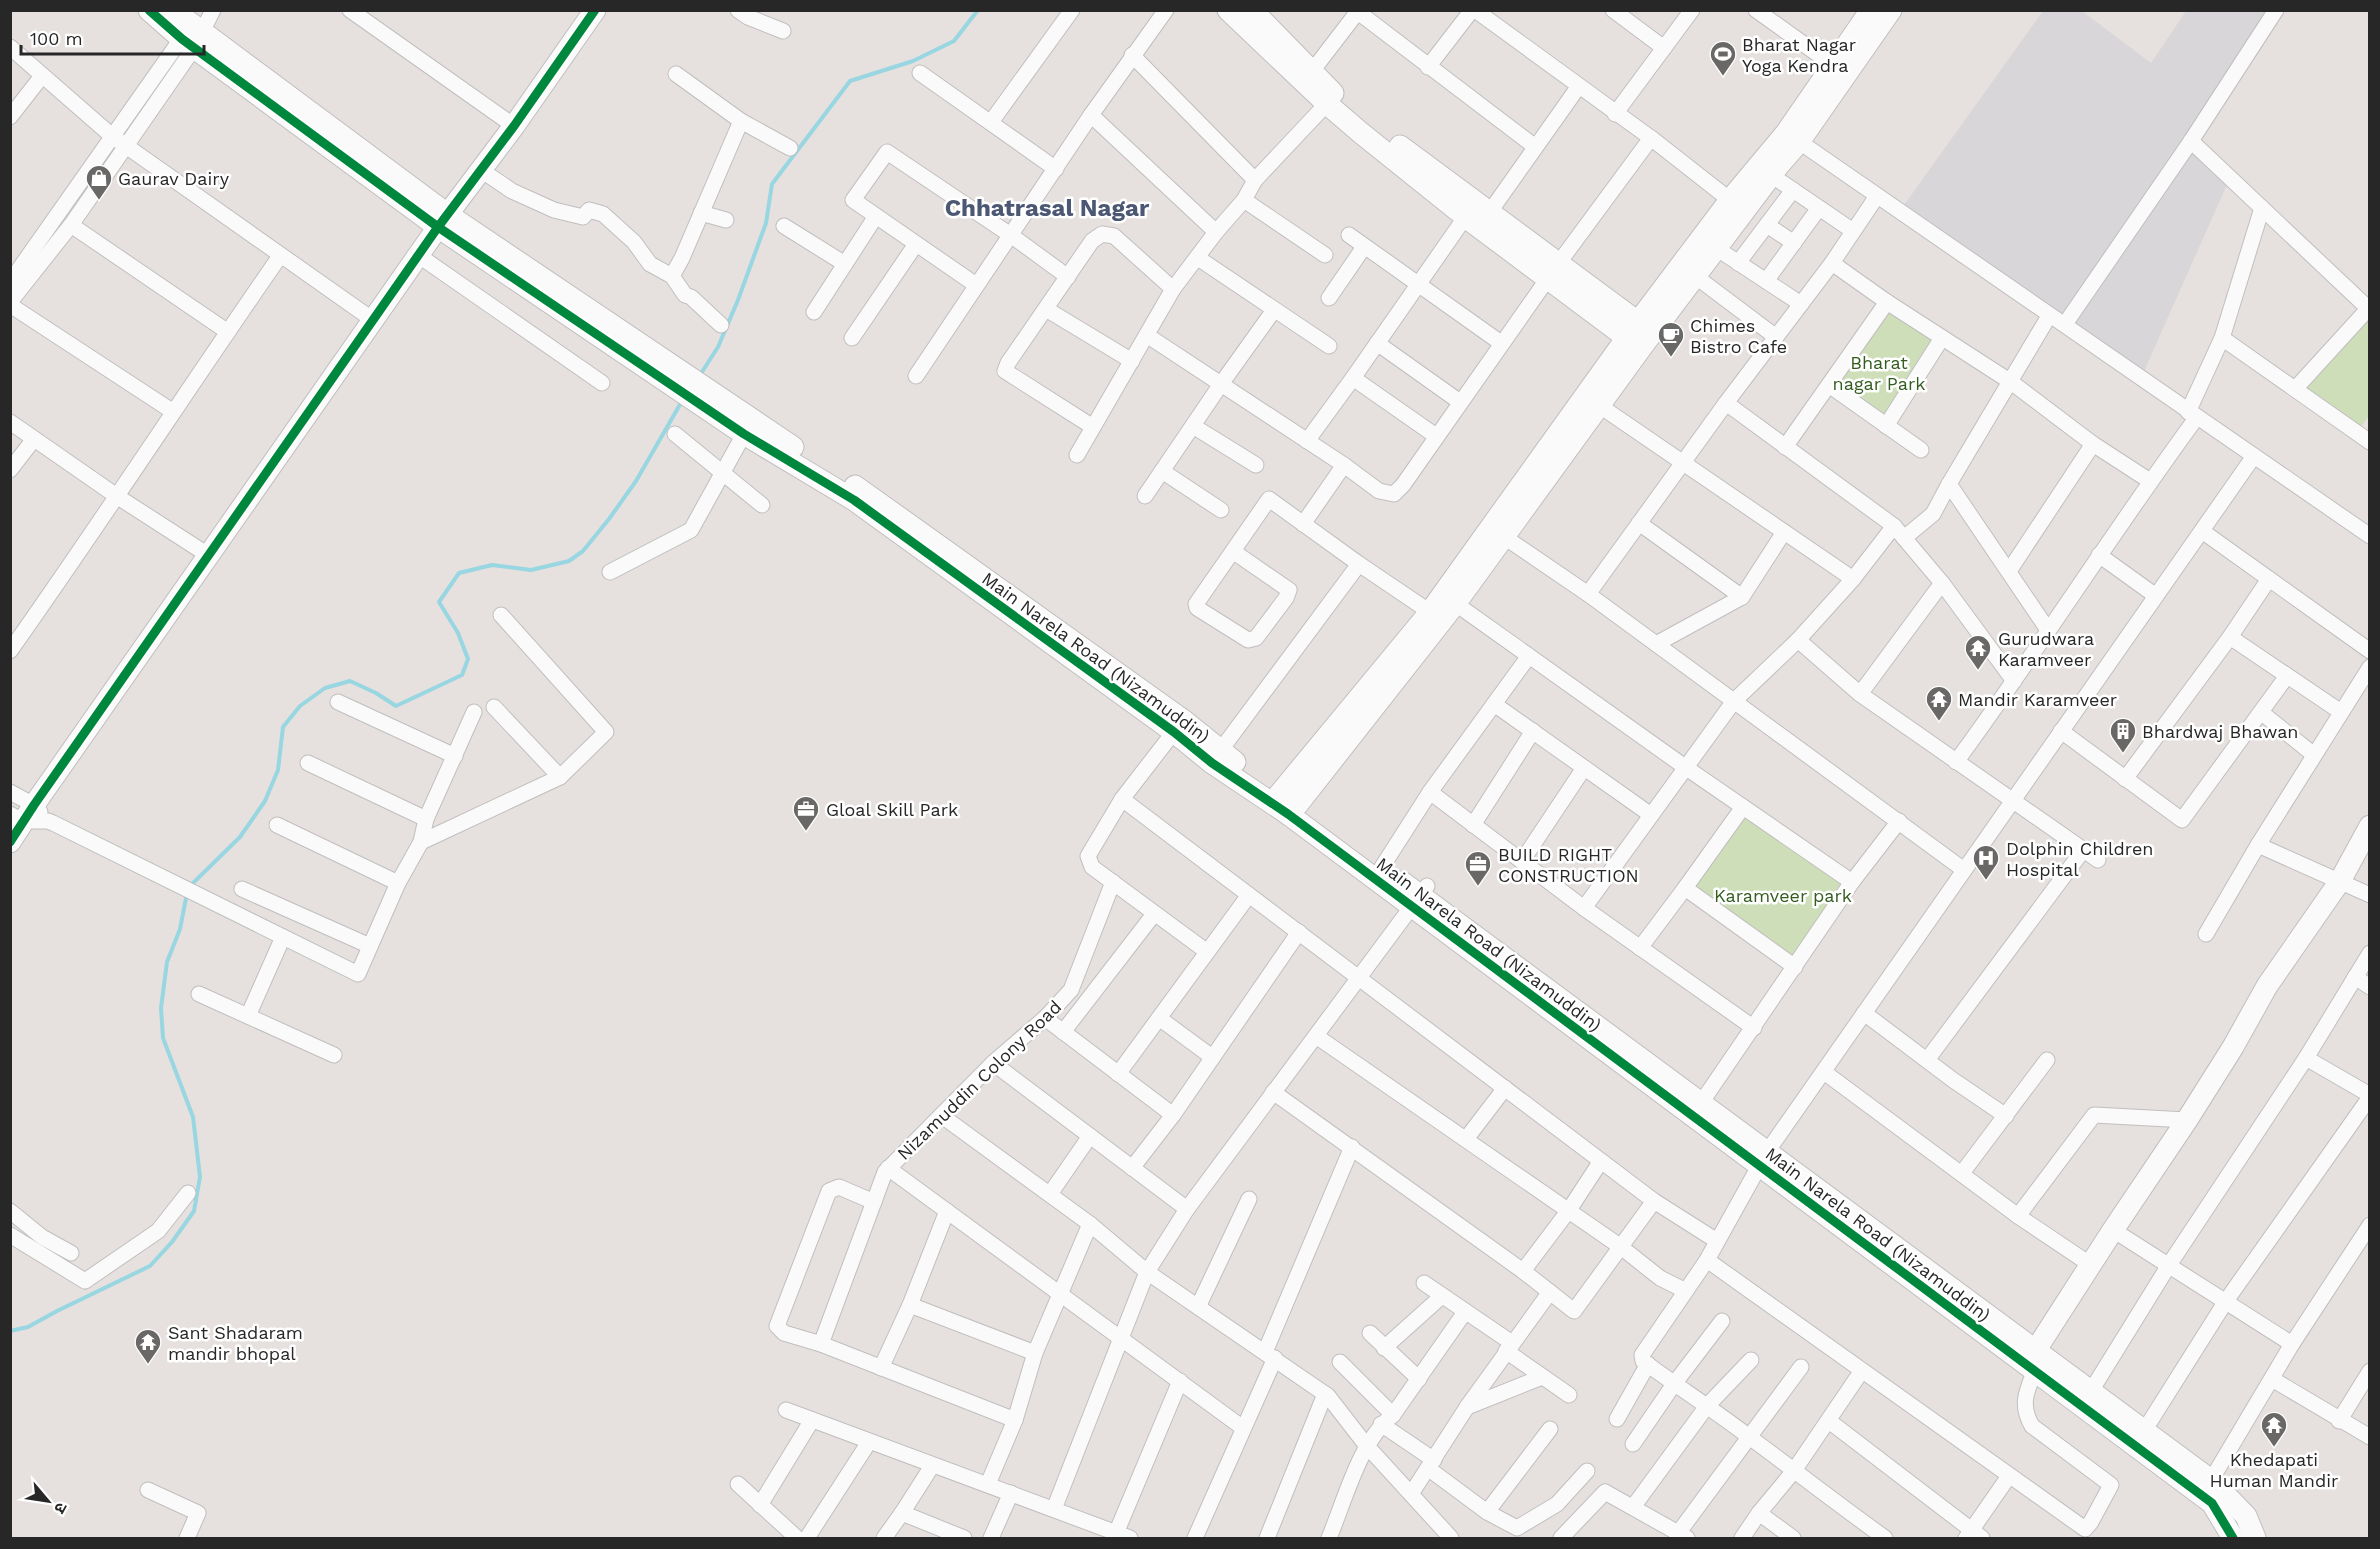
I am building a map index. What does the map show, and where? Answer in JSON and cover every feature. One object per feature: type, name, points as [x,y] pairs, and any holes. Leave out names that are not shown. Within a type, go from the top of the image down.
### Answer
[{"type":"street","points":[[149,10],[192,36],[443,220],[705,397]]},
{"type":"street","points":[[173,10],[192,36]]},
{"type":"street","points":[[10,282],[112,136],[212,10]]},
{"type":"street","points":[[350,10],[514,126]]},
{"type":"street","points":[[10,842],[418,255],[514,126],[595,10]]},
{"type":"street","points":[[738,10],[748,17],[783,31]]},
{"type":"street","points":[[991,122],[1072,10]]},
{"type":"street","points":[[916,376],[1091,115],[1166,10]]},
{"type":"street","points":[[1228,10],[1308,76]]},
{"type":"street","points":[[1252,10],[1308,76],[1331,99],[1466,216],[1552,271],[1640,336]]},
{"type":"street","points":[[1428,67],[1473,10],[1651,138],[1730,200]]},
{"type":"street","points":[[1613,10],[1664,48]]},
{"type":"street","points":[[1615,114],[1692,10]]},
{"type":"street","points":[[1756,10],[1833,65]]},
{"type":"street","points":[[1285,804],[1600,405],[1640,336],[1695,276],[1771,175],[1833,65],[1871,10]]},
{"type":"street","points":[[1498,532],[1640,336],[1730,200],[1792,137],[1891,10]]},
{"type":"street","points":[[2065,324],[2191,141],[2276,10]]},
{"type":"street","points":[[1308,76],[1359,11],[1428,67],[1534,146]]},
{"type":"street","points":[[172,411],[10,304],[71,225],[126,146],[192,36]]},
{"type":"street","points":[[10,47],[112,136],[373,320]]},
{"type":"street","points":[[1132,55],[1256,180]]},
{"type":"street","points":[[920,73],[1056,169]]},
{"type":"street","points":[[676,74],[741,121],[790,147]]},
{"type":"street","points":[[10,117],[42,76]]},
{"type":"street","points":[[1489,213],[1534,146],[1579,86]]},
{"type":"street","points":[[1077,455],[1148,336],[1173,289],[1216,232],[1244,200],[1256,180],[1331,99]]},
{"type":"street","points":[[1331,99],[1354,112],[1489,213],[1552,271]]},
{"type":"street","points":[[1091,115],[1216,232]]},
{"type":"street","points":[[672,276],[741,121]]},
{"type":"street","points":[[1792,137],[2370,536]]},
{"type":"street","points":[[1148,336],[1344,465],[1379,491],[1394,494],[1403,485],[1552,271],[1651,138]]},
{"type":"street","points":[[2191,141],[2369,310],[2295,389]]},
{"type":"street","points":[[976,285],[853,200],[886,152],[1012,236],[1068,277]]},
{"type":"street","points":[[481,170],[512,191],[554,210],[583,217],[589,210],[603,214],[634,242],[650,264],[672,276],[685,295],[691,297],[721,325]]},
{"type":"street","points":[[1771,175],[1853,231]]},
{"type":"street","points":[[1738,263],[1793,190]]},
{"type":"street","points":[[1588,594],[1726,403],[1832,263],[1877,196]]},
{"type":"street","points":[[1244,200],[1325,255]]},
{"type":"street","points":[[1766,281],[1819,208]]},
{"type":"street","points":[[1956,762],[2014,681],[2193,414],[2222,338],[2262,208]]},
{"type":"street","points":[[701,213],[726,220]]},
{"type":"street","points":[[814,312],[876,216]]},
{"type":"street","points":[[1307,441],[1466,216]]},
{"type":"street","points":[[71,225],[228,333]]},
{"type":"street","points":[[1767,225],[1794,243]]},
{"type":"street","points":[[784,226],[845,264]]},
{"type":"street","points":[[1093,427],[1005,370],[1008,363],[1092,241],[1102,234],[1114,236],[1173,289]]},
{"type":"street","points":[[1349,235],[1501,343]]},
{"type":"street","points":[[852,338],[916,244]]},
{"type":"street","points":[[1329,298],[1364,247]]},
{"type":"street","points":[[1716,248],[1800,304]]},
{"type":"street","points":[[418,255],[602,383]]},
{"type":"street","points":[[10,651],[118,497],[172,411],[280,256]]},
{"type":"street","points":[[1198,258],[1329,346]]},
{"type":"street","points":[[1832,263],[1887,302],[2010,382],[2093,444],[2150,481]]},
{"type":"street","points":[[1695,276],[1776,337]]},
{"type":"street","points":[[1785,447],[1887,302]]},
{"type":"street","points":[[1046,309],[1132,361]]},
{"type":"street","points":[[1145,496],[1274,310]]},
{"type":"street","points":[[1904,538],[1933,514],[2049,316]]},
{"type":"street","points":[[1886,426],[1942,338]]},
{"type":"street","points":[[2222,338],[2370,442]]},
{"type":"street","points":[[1377,343],[1460,402]]},
{"type":"street","points":[[1353,378],[1436,436]]},
{"type":"street","points":[[1828,385],[1921,450]]},
{"type":"street","name":"Main Narela Road (Nizamuddin)","points":[[705,397],[744,434],[854,500],[1178,726],[1220,751],[1285,804],[1420,896],[1701,1103],[1763,1159]]},
{"type":"street","name":"Main Narela Road (Nizamuddin)","points":[[705,397],[751,420],[880,502],[1178,726],[1212,763],[1285,804],[1382,867],[2032,1362],[2246,1516],[2254,1539]]},
{"type":"street","points":[[1726,403],[1894,526],[1942,583],[2014,681]]},
{"type":"street","points":[[1600,405],[1853,579]]},
{"type":"street","points":[[10,422],[118,497],[208,555]]},
{"type":"street","points":[[1193,426],[1256,465]]},
{"type":"street","points":[[675,434],[762,505]]},
{"type":"street","points":[[610,572],[691,530],[744,434]]},
{"type":"street","points":[[10,470],[34,439]]},
{"type":"street","points":[[2009,572],[2093,444]]},
{"type":"street","points":[[1885,1539],[1793,1472],[1750,1437],[1674,1384],[1643,1360],[1642,1355],[1707,1260],[1763,1159],[2012,799],[2254,456]]},
{"type":"street","points":[[1303,524],[1344,465]]},
{"type":"street","points":[[1162,471],[1221,510]]},
{"type":"street","points":[[1949,484],[2048,630]]},
{"type":"street","points":[[1234,552],[1289,590],[1286,598],[1256,638],[1248,640],[1197,608],[1196,604],[1269,500],[1359,564],[1442,603],[1529,656],[1852,882]]},
{"type":"street","points":[[1639,523],[1742,597]]},
{"type":"street","points":[[1584,908],[1734,701],[1798,640],[1853,579],[1894,526]]},
{"type":"street","points":[[2202,531],[2370,651]]},
{"type":"street","points":[[1498,532],[1588,594],[1964,870]]},
{"type":"street","points":[[1656,644],[1742,597],[1784,532]]},
{"type":"street","points":[[2099,555],[2156,596]]},
{"type":"street","points":[[1220,751],[1359,564]]},
{"type":"street","points":[[2125,779],[2230,637],[2269,579]]},
{"type":"street","points":[[1860,694],[1942,583]]},
{"type":"street","points":[[421,842],[560,777],[606,732],[501,615]]},
{"type":"street","points":[[2230,637],[2341,712]]},
{"type":"street","points":[[1798,640],[1860,694],[2098,860]]},
{"type":"street","points":[[1382,867],[1430,792],[1529,656]]},
{"type":"street","points":[[2206,933],[2258,845],[2370,667]]},
{"type":"street","points":[[2061,731],[2182,820],[2287,676]]},
{"type":"street","points":[[338,702],[454,756]]},
{"type":"street","points":[[1494,704],[1651,815]]},
{"type":"street","points":[[494,707],[560,777]]},
{"type":"street","points":[[10,792],[29,815],[358,974],[398,883],[421,842],[426,819],[474,712]]},
{"type":"street","points":[[2262,713],[2314,755]]},
{"type":"street","points":[[1178,726],[1122,799],[1088,855],[1092,867],[1206,951]]},
{"type":"street","points":[[1473,825],[1533,731]]},
{"type":"street","points":[[308,763],[426,819]]},
{"type":"street","points":[[1522,861],[1584,768]]},
{"type":"street","points":[[1430,792],[1584,908],[1754,1028]]},
{"type":"street","points":[[1122,799],[1654,1201],[1718,1241]]},
{"type":"street","points":[[1640,948],[1743,807]]},
{"type":"street","points":[[1701,1103],[1852,882],[1899,821]]},
{"type":"street","points":[[277,825],[398,883]]},
{"type":"street","points":[[1707,1260],[2085,1529],[2111,1485],[2032,1426],[2025,1414],[2026,1393],[2032,1362],[2113,1230],[2233,1047],[2267,986],[2340,881],[2370,826]]},
{"type":"street","points":[[2258,845],[2370,895]]},
{"type":"street","points":[[1927,1060],[2084,849]]},
{"type":"street","name":"Nizamuddin Colony Road","points":[[821,1344],[885,1172],[993,1063],[1045,1018],[1071,990],[1113,882]]},
{"type":"street","points":[[1685,888],[1795,967]]},
{"type":"street","points":[[242,889],[370,946]]},
{"type":"street","points":[[1118,1074],[1249,894]]},
{"type":"street","points":[[1054,1509],[1147,1272],[1187,1209],[1420,896]]},
{"type":"street","name":"Nizamuddin Colony Road","points":[[1063,1032],[1154,914]]},
{"type":"street","points":[[1132,1168],[1173,1115],[1299,932]]},
{"type":"street","points":[[248,1016],[283,938]]},
{"type":"street","points":[[2091,1391],[2169,1265],[2306,1058],[2370,953]]},
{"type":"street","points":[[2355,977],[2370,987]]},
{"type":"street","points":[[199,993],[334,1054]]},
{"type":"street","points":[[1864,1012],[2006,1116]]},
{"type":"street","points":[[1045,1018],[1173,1115]]},
{"type":"street","points":[[1159,1018],[1212,1057]]},
{"type":"street","points":[[1316,1036],[1622,1247],[1660,1278],[1686,1291]]},
{"type":"street","points":[[2144,1431],[2226,1301],[2370,1096],[2306,1058]]},
{"type":"street","points":[[1962,1173],[2047,1060]]},
{"type":"street","points":[[993,1063],[1187,1209]]},
{"type":"street","points":[[1824,1072],[2018,1216],[2091,1265]]},
{"type":"street","points":[[1466,1139],[1505,1088]]},
{"type":"street","points":[[1273,1092],[1574,1311],[1654,1201]]},
{"type":"street","points":[[2018,1216],[2094,1115],[2187,1120]]},
{"type":"street","points":[[942,1116],[1090,1224],[1147,1272],[1325,1394],[1366,1445],[1451,1539]]},
{"type":"street","points":[[1050,1194],[1090,1136]]},
{"type":"street","points":[[1195,1539],[1243,1428],[1352,1148]]},
{"type":"street","points":[[1523,1272],[1569,1210],[1601,1161]]},
{"type":"street","points":[[888,1168],[1243,1428]]},
{"type":"street","points":[[874,1202],[839,1187],[829,1191],[777,1326],[784,1333],[821,1344],[1015,1420]]},
{"type":"street","points":[[10,1235],[86,1281],[158,1231],[188,1193]]},
{"type":"street","points":[[1198,1307],[1249,1199]]},
{"type":"street","points":[[10,1211],[42,1237],[71,1253]]},
{"type":"street","points":[[881,1368],[910,1305],[947,1211]]},
{"type":"street","points":[[988,1484],[1015,1420],[1035,1353],[1090,1224]]},
{"type":"street","points":[[2206,1488],[2292,1344],[2370,1225]]},
{"type":"street","points":[[2113,1230],[2292,1344]]},
{"type":"street","points":[[1424,1283],[1509,1347],[1542,1377],[1569,1395]]},
{"type":"street","points":[[1411,1494],[1467,1407],[1550,1292]]},
{"type":"street","points":[[1384,1348],[1442,1296]]},
{"type":"street","points":[[910,1305],[1035,1353]]},
{"type":"street","points":[[1329,1539],[1366,1445],[1419,1379],[1465,1312]]},
{"type":"street","points":[[1633,1444],[1674,1384],[1722,1321]]},
{"type":"street","points":[[1370,1333],[1419,1379]]},
{"type":"street","points":[[1633,1507],[1707,1406],[1751,1360]]},
{"type":"street","points":[[1340,1362],[1387,1419],[1431,1464],[1487,1512],[1517,1528],[1557,1504],[1587,1471]]},
{"type":"street","name":"Main Narela Road (Nizamuddin)","points":[[2032,1362],[2091,1391],[2144,1431],[2206,1488],[2233,1539]]},
{"type":"street","points":[[1617,1419],[1648,1364]]},
{"type":"street","points":[[1561,1539],[1605,1492],[1683,1535],[1801,1367]]},
{"type":"street","points":[[2339,1421],[2370,1371]]},
{"type":"street","points":[[1742,1539],[1759,1513],[1793,1472],[1862,1372]]},
{"type":"street","points":[[1467,1407],[1542,1377]]},
{"type":"street","points":[[2272,1379],[2339,1421],[2370,1437]]},
{"type":"street","points":[[786,1410],[932,1466],[1054,1509],[1120,1537],[1180,1381]]},
{"type":"street","points":[[1267,1539],[1325,1394]]},
{"type":"street","points":[[760,1505],[812,1420]]},
{"type":"street","points":[[1829,1421],[1972,1536],[2009,1476]]},
{"type":"street","points":[[1487,1512],[1550,1429]]},
{"type":"street","points":[[807,1539],[869,1442]]},
{"type":"street","points":[[884,1539],[932,1466]]},
{"type":"street","points":[[738,1484],[797,1539]]},
{"type":"street","points":[[148,1490],[198,1513],[187,1539]]},
{"type":"street","points":[[991,1539],[1011,1493]]},
{"type":"street","points":[[1759,1513],[1792,1539]]},
{"type":"street","points":[[902,1514],[964,1539]]},
{"type":"shaded area","points":[[2043,11],[2082,11],[2151,63],[2186,11],[2274,11],[2191,141],[2230,178],[2141,378],[1899,212]]},
{"type":"green space","name":"Bharat nagar Park","points":[[1889,308],[1936,339],[1885,419],[1835,384]]},
{"type":"green space","points":[[2369,314],[2369,416],[2359,429],[2300,389]]},
{"type":"green space","name":"Karamveer park","points":[[1744,813],[1847,884],[1795,960],[1692,887]]},
{"type":"waterway","points":[[700,375],[718,347],[738,300],[766,223],[772,184],[850,81],[913,61],[954,41],[978,10]]},
{"type":"waterway","points":[[190,886],[240,837],[265,801],[278,770],[283,727],[300,706],[325,688],[350,681],[376,693],[396,706],[462,675],[468,659],[458,633],[439,602],[459,573],[492,565],[531,570],[569,561],[583,551],[636,481],[682,401]]},
{"type":"waterway","points":[[10,1331],[28,1327],[150,1266],[172,1242],[194,1211],[200,1177],[193,1117],[163,1038],[161,1008],[167,962],[180,929],[187,893]]},
{"type":"cycle path","points":[[149,10],[182,39],[438,227],[744,434],[854,500],[1174,732],[1212,763],[1288,814],[2212,1503],[2233,1538]]},
{"type":"cycle path","points":[[10,842],[438,227],[514,126],[595,10]]},
{"type":"place","name":"Bharat Nagar Yoga Kendra","points":[[1723,77]]},
{"type":"place","name":"Gaurav Dairy","points":[[99,201]]},
{"type":"place","name":"Chimes Bistro Cafe","points":[[1671,358]]},
{"type":"place","name":"Gurudwara Karamveer","points":[[1978,671]]},
{"type":"place","name":"Mandir Karamveer","points":[[1939,722]]},
{"type":"place","name":"Bhardwaj Bhawan","points":[[2123,754]]},
{"type":"place","name":"Gloal Skill Park","points":[[806,832]]},
{"type":"place","name":"Dolphin Children Hospital","points":[[1986,881]]},
{"type":"place","name":"BUILD RIGHT CONSTRUCTION","points":[[1478,887]]},
{"type":"place","name":"Sant Shadaram mandir bhopal","points":[[148,1365]]},
{"type":"place","name":"Khedapati Human Mandir","points":[[2274,1448]]},
{"type":"district","name":"Chhatrasal Nagar","points":[[1047,208]]}]
